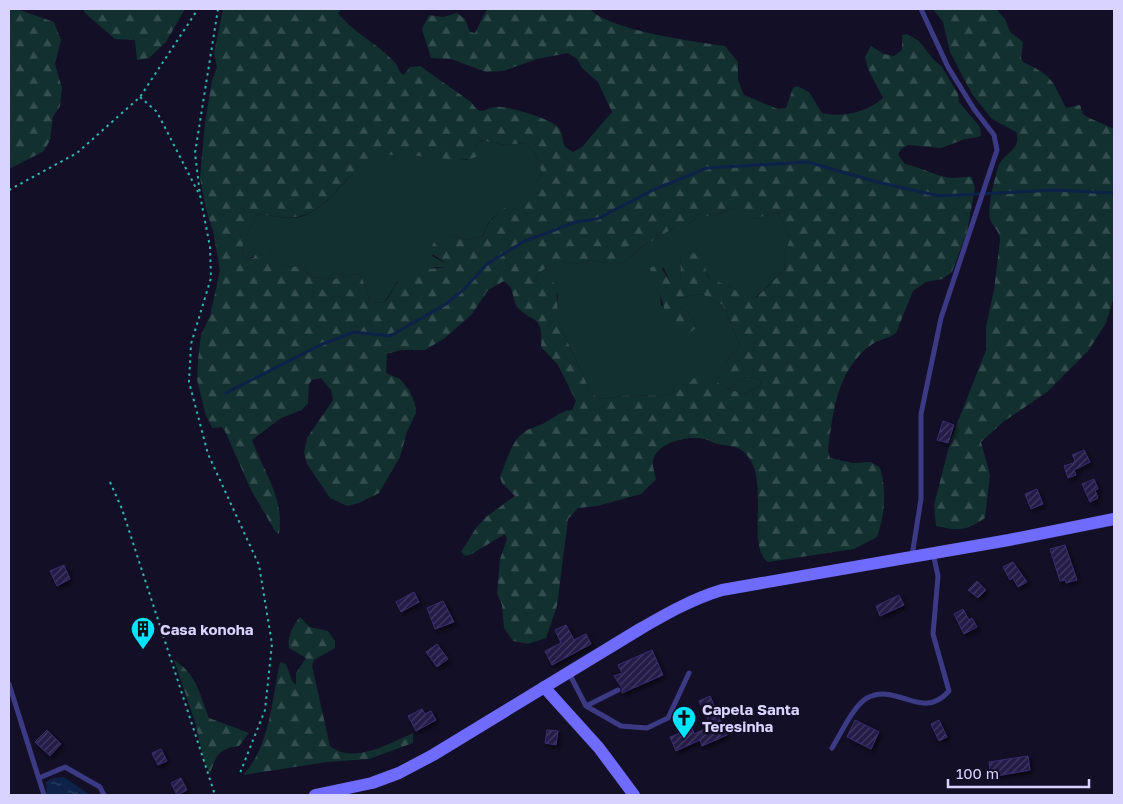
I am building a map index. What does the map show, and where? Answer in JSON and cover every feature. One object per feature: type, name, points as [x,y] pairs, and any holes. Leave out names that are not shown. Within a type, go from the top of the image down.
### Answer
[{"type":"main road","points":[[315,795],[372,783],[399,773],[568,671],[674,610],[704,596],[722,590],[1114,519]]},
{"type":"main road","points":[[544,687],[599,748],[634,795]]},
{"type":"lane","points":[[912,556],[922,499],[921,414],[941,318],[998,150],[994,134],[974,109],[948,67],[921,9]]},
{"type":"lane","points":[[832,748],[856,709],[867,698],[883,694],[928,705],[941,701],[949,691],[933,634],[938,576],[933,552]]},
{"type":"lane","points":[[568,671],[586,706],[621,726],[647,728],[668,718],[689,673]]},
{"type":"lane","points":[[9,684],[44,795]]},
{"type":"lane","points":[[586,706],[618,690]]},
{"type":"lane","points":[[39,778],[64,767],[100,787],[104,795]]},
{"type":"path","points":[[9,190],[77,153],[140,97],[198,9]]},
{"type":"path","points":[[218,9],[195,153],[200,195],[210,247],[211,278],[192,344],[189,382],[208,454],[259,565],[272,644],[265,710],[240,773]]},
{"type":"path","points":[[140,97],[157,112],[200,195]]},
{"type":"path","points":[[110,482],[122,509],[215,795]]},
{"type":"green space","points":[[9,9],[17,9],[54,22],[61,40],[55,64],[62,88],[60,106],[53,117],[50,140],[44,151],[9,169]]},
{"type":"green space","points":[[83,9],[185,9],[166,42],[149,58],[137,60],[135,40],[115,39],[85,13]]},
{"type":"green space","points":[[223,9],[342,9],[338,13],[344,20],[388,56],[404,75],[410,67],[420,66],[471,102],[478,110],[482,111],[496,107],[507,108],[548,121],[559,128],[565,147],[573,152],[582,147],[612,112],[598,82],[582,68],[577,59],[568,53],[537,59],[503,71],[486,72],[451,59],[431,58],[422,29],[429,15],[443,17],[457,13],[465,19],[470,32],[475,33],[487,9],[590,9],[615,23],[633,29],[725,46],[738,62],[738,80],[744,95],[778,109],[786,108],[793,88],[797,86],[809,92],[822,113],[837,115],[854,113],[870,107],[883,98],[868,69],[865,57],[871,46],[884,54],[894,56],[902,50],[902,35],[907,34],[919,41],[942,67],[958,94],[959,102],[980,127],[981,135],[941,148],[908,145],[901,149],[898,155],[905,164],[940,175],[952,178],[972,177],[975,188],[967,232],[952,272],[942,279],[926,282],[913,291],[896,333],[874,343],[860,355],[844,379],[835,406],[828,450],[830,458],[853,463],[871,462],[880,468],[884,485],[884,502],[882,520],[877,537],[854,549],[768,562],[761,554],[758,542],[757,479],[753,465],[746,454],[737,447],[716,444],[704,439],[690,438],[674,441],[655,454],[653,468],[656,479],[641,494],[597,506],[578,508],[568,519],[557,606],[546,638],[528,644],[513,641],[504,628],[502,605],[497,593],[500,559],[507,539],[505,534],[470,555],[465,556],[461,552],[476,528],[486,517],[515,496],[502,483],[500,477],[515,442],[526,431],[545,423],[562,412],[572,410],[576,401],[558,365],[541,347],[539,324],[516,306],[511,288],[504,281],[488,290],[472,314],[445,338],[425,350],[401,350],[387,354],[386,373],[400,379],[409,390],[415,404],[416,413],[407,432],[400,457],[379,493],[359,503],[347,506],[330,498],[307,464],[304,453],[307,438],[333,400],[331,390],[321,378],[312,380],[309,384],[308,403],[302,410],[281,418],[252,440],[276,497],[280,521],[279,534],[275,531],[251,490],[225,431],[222,427],[212,428],[205,413],[197,379],[201,335],[210,316],[220,270],[200,178],[205,123],[212,80],[217,68],[214,53]],"holes":[[[480,140],[505,145],[525,143],[535,153],[542,173],[527,192],[495,216],[483,236],[467,240],[449,234],[439,234],[429,251],[445,263],[445,268],[426,269],[406,276],[397,283],[384,303],[370,302],[362,277],[358,273],[334,279],[311,277],[301,266],[287,267],[271,259],[272,249],[262,246],[253,258],[247,259],[244,255],[243,244],[258,214],[287,218],[296,217],[315,210],[354,173],[375,158],[403,155],[465,160],[476,157],[479,152],[475,148],[476,143]],[[732,208],[753,219],[778,212],[790,239],[783,257],[786,261],[784,270],[756,298],[712,280],[707,274],[705,260],[688,249],[680,253],[681,278],[675,285],[671,283],[659,264],[650,268],[652,283],[660,295],[672,332],[688,334],[696,328],[693,318],[678,304],[678,298],[702,294],[723,305],[740,346],[724,364],[721,373],[733,380],[749,377],[759,379],[761,383],[759,387],[744,394],[724,387],[703,372],[675,392],[665,396],[631,395],[600,399],[591,393],[558,321],[556,285],[552,281],[539,285],[536,276],[547,267],[561,261],[581,264],[589,260],[614,264],[624,262],[642,246],[660,237],[677,225],[687,225],[699,216],[713,216]]]},
{"type":"green space","points":[[933,9],[996,9],[1005,19],[1010,32],[1023,42],[1021,58],[1023,62],[1041,71],[1050,80],[1066,108],[1080,105],[1083,114],[1087,117],[1114,129],[1114,297],[1106,323],[1088,351],[1047,392],[1003,422],[981,442],[990,475],[985,518],[962,529],[936,526],[934,505],[951,439],[986,350],[986,327],[994,290],[1000,240],[999,234],[990,219],[990,201],[999,165],[1015,146],[1017,138],[1016,132],[992,119],[972,94],[950,52],[943,22]]},
{"type":"green space","points":[[480,140],[505,145],[525,143],[535,153],[542,173],[533,188],[525,196],[500,212],[490,221],[483,236],[467,240],[449,234],[432,256],[445,263],[446,268],[435,267],[397,282],[384,303],[370,302],[362,277],[358,273],[334,279],[311,277],[301,266],[287,267],[270,259],[272,249],[247,259],[244,255],[243,244],[258,214],[289,218],[304,216],[325,202],[361,166],[371,159],[380,156],[405,154],[467,160],[476,143]]},
{"type":"green space","points":[[732,208],[741,211],[753,219],[778,212],[790,239],[783,257],[786,261],[784,270],[755,298],[741,296],[729,286],[719,284],[710,279],[705,270],[680,253],[681,278],[675,286],[671,283],[663,267],[652,283],[660,295],[661,305],[696,328],[693,318],[678,304],[678,298],[702,294],[723,305],[740,346],[724,364],[733,380],[749,377],[759,379],[761,383],[759,387],[744,394],[724,387],[703,373],[675,392],[665,396],[631,395],[600,399],[591,393],[558,321],[556,307],[558,297],[552,282],[539,285],[536,276],[547,267],[561,261],[581,264],[589,260],[614,264],[624,262],[642,246],[660,237],[677,225],[687,225],[699,216],[713,216]]},
{"type":"green space","points":[[300,617],[310,627],[328,631],[335,641],[335,648],[314,660],[312,666],[330,746],[339,751],[360,753],[383,747],[413,733],[413,743],[369,759],[327,762],[243,775],[259,751],[269,722],[280,662],[286,664],[292,681],[296,685],[296,673],[306,658],[289,648],[291,631]]},
{"type":"green space","points":[[174,660],[192,678],[209,718],[249,733],[239,746],[222,751],[219,754],[210,773],[204,761],[195,722]]},
{"type":"water","points":[[64,777],[90,795],[47,795],[46,782],[54,778]]},
{"type":"building","points":[[943,421],[954,425],[948,443],[937,440]]},
{"type":"building","points":[[1084,450],[1090,462],[1074,470],[1076,475],[1068,478],[1064,466],[1073,463],[1075,460],[1072,455]]},
{"type":"building","points":[[1094,479],[1098,489],[1095,490],[1098,498],[1090,502],[1082,484]]},
{"type":"building","points":[[1037,489],[1043,504],[1031,509],[1025,494]]},
{"type":"building","points":[[1065,545],[1077,580],[1066,583],[1065,580],[1060,581],[1050,549]]},
{"type":"building","points":[[1013,562],[1027,582],[1018,587],[1013,578],[1010,580],[1003,567]]},
{"type":"building","points":[[64,565],[70,579],[57,586],[50,571]]},
{"type":"building","points":[[977,581],[986,590],[978,598],[968,590]]},
{"type":"building","points":[[414,592],[419,602],[401,612],[396,602]]},
{"type":"building","points":[[899,595],[904,605],[880,616],[876,606]]},
{"type":"building","points":[[443,601],[454,622],[435,629],[427,608]]},
{"type":"building","points":[[963,609],[969,620],[972,618],[977,627],[964,634],[954,614]]},
{"type":"building","points":[[566,625],[574,640],[586,634],[591,644],[552,665],[545,651],[561,643],[555,630]]},
{"type":"building","points":[[437,644],[448,659],[437,667],[426,652]]},
{"type":"building","points":[[652,650],[663,675],[622,693],[622,688],[614,676],[622,673],[618,665]]},
{"type":"building","points":[[710,696],[727,735],[702,746],[700,740],[676,751],[670,737],[692,728],[694,734],[711,726],[699,701]]},
{"type":"building","points":[[422,709],[425,714],[431,711],[436,720],[416,731],[408,716]]},
{"type":"building","points":[[855,720],[879,732],[871,749],[847,737]]},
{"type":"building","points":[[939,720],[947,737],[939,741],[931,724]]},
{"type":"building","points":[[47,730],[61,744],[50,756],[35,742]]},
{"type":"building","points":[[547,730],[558,731],[556,745],[545,743]]},
{"type":"building","points":[[161,749],[167,761],[158,765],[152,753]]},
{"type":"building","points":[[1028,756],[1030,770],[991,777],[989,762]]},
{"type":"building","points":[[181,778],[187,790],[177,795],[171,783]]},
{"type":"waterway","points":[[226,393],[320,345],[354,332],[390,336],[446,304],[465,288],[487,264],[525,241],[576,222],[597,219],[653,190],[707,168],[808,162],[877,182],[939,196],[1054,190],[1114,193]]},
{"type":"place","name":"Casa konoha","points":[[143,650]]},
{"type":"place","name":"Capela Santa Teresinha","points":[[684,739]]}]
